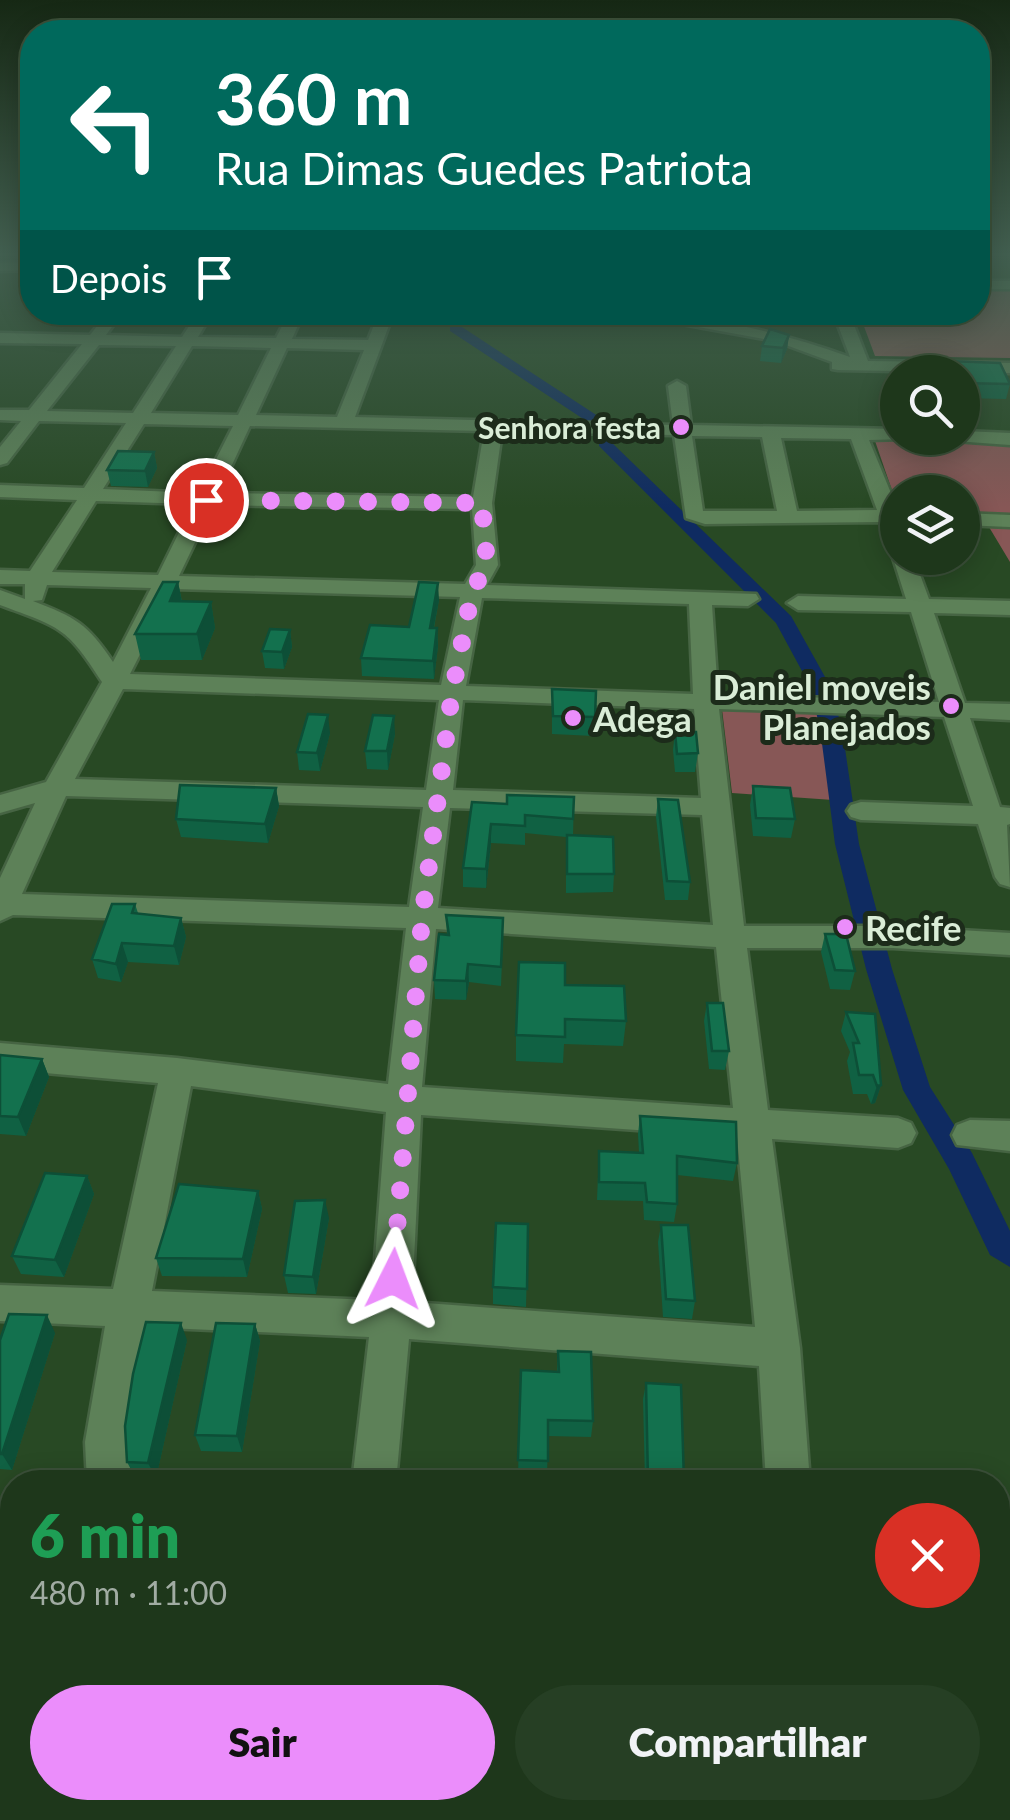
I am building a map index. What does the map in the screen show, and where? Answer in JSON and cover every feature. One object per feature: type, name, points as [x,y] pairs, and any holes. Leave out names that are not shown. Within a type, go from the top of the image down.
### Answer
[{"type":"street","points":[[0,338],[376,345]]},
{"type":"street","points":[[32,608],[37,578],[188,338]]},
{"type":"street","points":[[285,338],[1,907],[422,918],[729,937],[893,938],[1010,944]]},
{"type":"street","points":[[344,423],[378,338]]},
{"type":"street","points":[[784,338],[859,365]]},
{"type":"street","points":[[850,338],[859,365]]},
{"type":"street","points":[[0,459],[95,339]]},
{"type":"street","points":[[810,365],[1004,368],[1010,392]]},
{"type":"street","points":[[676,386],[690,510],[705,518],[880,516]]},
{"type":"street","points":[[0,415],[880,435]]},
{"type":"street","points":[[375,1470],[422,918],[452,693],[472,592],[487,564],[482,503],[494,426]]},
{"type":"street","points":[[770,432],[788,515]]},
{"type":"street","points":[[858,434],[880,484]]},
{"type":"street","points":[[980,438],[1010,439]]},
{"type":"street","points":[[0,492],[206,500],[482,503]]},
{"type":"street","points":[[980,520],[1010,521]]},
{"type":"street","points":[[910,575],[955,710],[1000,816],[1010,878]]},
{"type":"street","points":[[0,577],[748,599]]},
{"type":"street","points":[[0,598],[32,608],[82,633],[114,680]]},
{"type":"street","points":[[700,600],[714,806],[780,1348],[787,1470]]},
{"type":"street","points":[[798,602],[1010,608]]},
{"type":"street","points":[[114,680],[1010,712]]},
{"type":"street","points":[[0,804],[58,787],[714,806]]},
{"type":"street","points":[[860,810],[1000,816]]},
{"type":"street","points":[[0,1056],[177,1071],[404,1100],[898,1133]]},
{"type":"street","points":[[108,1470],[107,1442],[114,1388],[177,1071]]},
{"type":"street","points":[[970,1135],[1010,1136]]},
{"type":"street","points":[[0,1303],[391,1319],[780,1348]]},
{"type":"shaded area","points":[[868,338],[1010,338],[1010,358],[875,356]]},
{"type":"shaded area","points":[[874,438],[880,438],[880,455],[980,455],[980,442],[1010,443],[1010,562],[986,522],[980,522],[980,475],[887,475]]},
{"type":"shaded area","points":[[722,709],[820,709],[833,800],[732,793]]},
{"type":"building","points":[[766,338],[788,338],[783,348],[762,346]]},
{"type":"building","points":[[980,362],[1000,363],[1010,384],[980,383]]},
{"type":"building","points":[[118,451],[154,452],[145,471],[107,470]]},
{"type":"building","points":[[163,582],[178,582],[170,601],[211,602],[197,634],[135,634]]},
{"type":"building","points":[[419,582],[438,583],[430,628],[437,628],[433,661],[361,658],[370,625],[409,627]]},
{"type":"building","points":[[270,629],[290,630],[282,652],[262,651]]},
{"type":"building","points":[[552,689],[596,691],[595,717],[553,716]]},
{"type":"building","points":[[308,714],[328,715],[317,753],[297,752]]},
{"type":"building","points":[[373,715],[394,716],[387,751],[365,751]]},
{"type":"building","points":[[675,732],[696,732],[698,753],[677,754]]},
{"type":"building","points":[[180,785],[276,788],[265,824],[176,819]]},
{"type":"building","points":[[753,786],[790,788],[795,819],[756,818]]},
{"type":"building","points":[[507,795],[574,797],[573,819],[525,815],[525,826],[491,824],[486,869],[463,868],[472,802],[507,804]]},
{"type":"building","points":[[658,799],[678,800],[690,882],[667,881]]},
{"type":"building","points":[[567,835],[613,837],[614,874],[567,874]]},
{"type":"building","points":[[112,904],[135,904],[132,913],[181,918],[174,946],[122,943],[116,964],[92,959]]},
{"type":"building","points":[[446,915],[503,918],[501,967],[468,964],[466,981],[434,980],[439,934],[449,935]]},
{"type":"building","points":[[825,934],[846,934],[855,971],[835,970]]},
{"type":"building","points":[[519,962],[565,963],[565,985],[624,986],[626,1021],[565,1019],[565,1037],[516,1035]]},
{"type":"building","points":[[707,1003],[723,1003],[729,1051],[712,1051]]},
{"type":"building","points":[[846,1012],[875,1014],[881,1085],[877,1086],[873,1075],[859,1075],[853,1043],[859,1043]]},
{"type":"building","points":[[0,1055],[42,1059],[18,1117],[0,1116]]},
{"type":"building","points":[[640,1116],[736,1122],[737,1163],[677,1156],[677,1204],[647,1202],[645,1183],[599,1182],[599,1151],[643,1153]]},
{"type":"building","points":[[45,1173],[87,1176],[55,1260],[12,1256]]},
{"type":"building","points":[[179,1184],[258,1191],[243,1259],[156,1258]]},
{"type":"building","points":[[325,1200],[313,1277],[284,1275],[295,1201]]},
{"type":"building","points":[[496,1223],[528,1224],[527,1289],[493,1287]]},
{"type":"building","points":[[661,1225],[688,1225],[695,1301],[666,1299]]},
{"type":"building","points":[[9,1314],[47,1315],[0,1454],[0,1340]]},
{"type":"building","points":[[146,1322],[181,1323],[148,1463],[127,1462],[125,1426]]},
{"type":"building","points":[[216,1323],[255,1324],[237,1436],[195,1435]]},
{"type":"building","points":[[558,1351],[591,1352],[593,1421],[548,1420],[548,1461],[518,1460],[521,1370],[559,1372]]},
{"type":"building","points":[[646,1383],[681,1385],[684,1470],[648,1470]]},
{"type":"waterway","points":[[470,338],[602,425]]},
{"type":"waterway","points":[[604,443],[784,620],[819,684],[831,728],[847,844],[879,969],[917,1090],[961,1162],[1001,1245],[1010,1253]]},
{"type":"place","name":"Senhora festa","points":[[681,427]]},
{"type":"place","name":"Daniel moveis Planejados","points":[[951,706]]},
{"type":"place","name":"Adega","points":[[573,718]]},
{"type":"place","name":"Recife","points":[[845,927]]},
{"type":"route","points":[[206,500],[482,503],[487,564],[472,592],[452,693],[422,918],[404,1100],[393,1279]]}]
